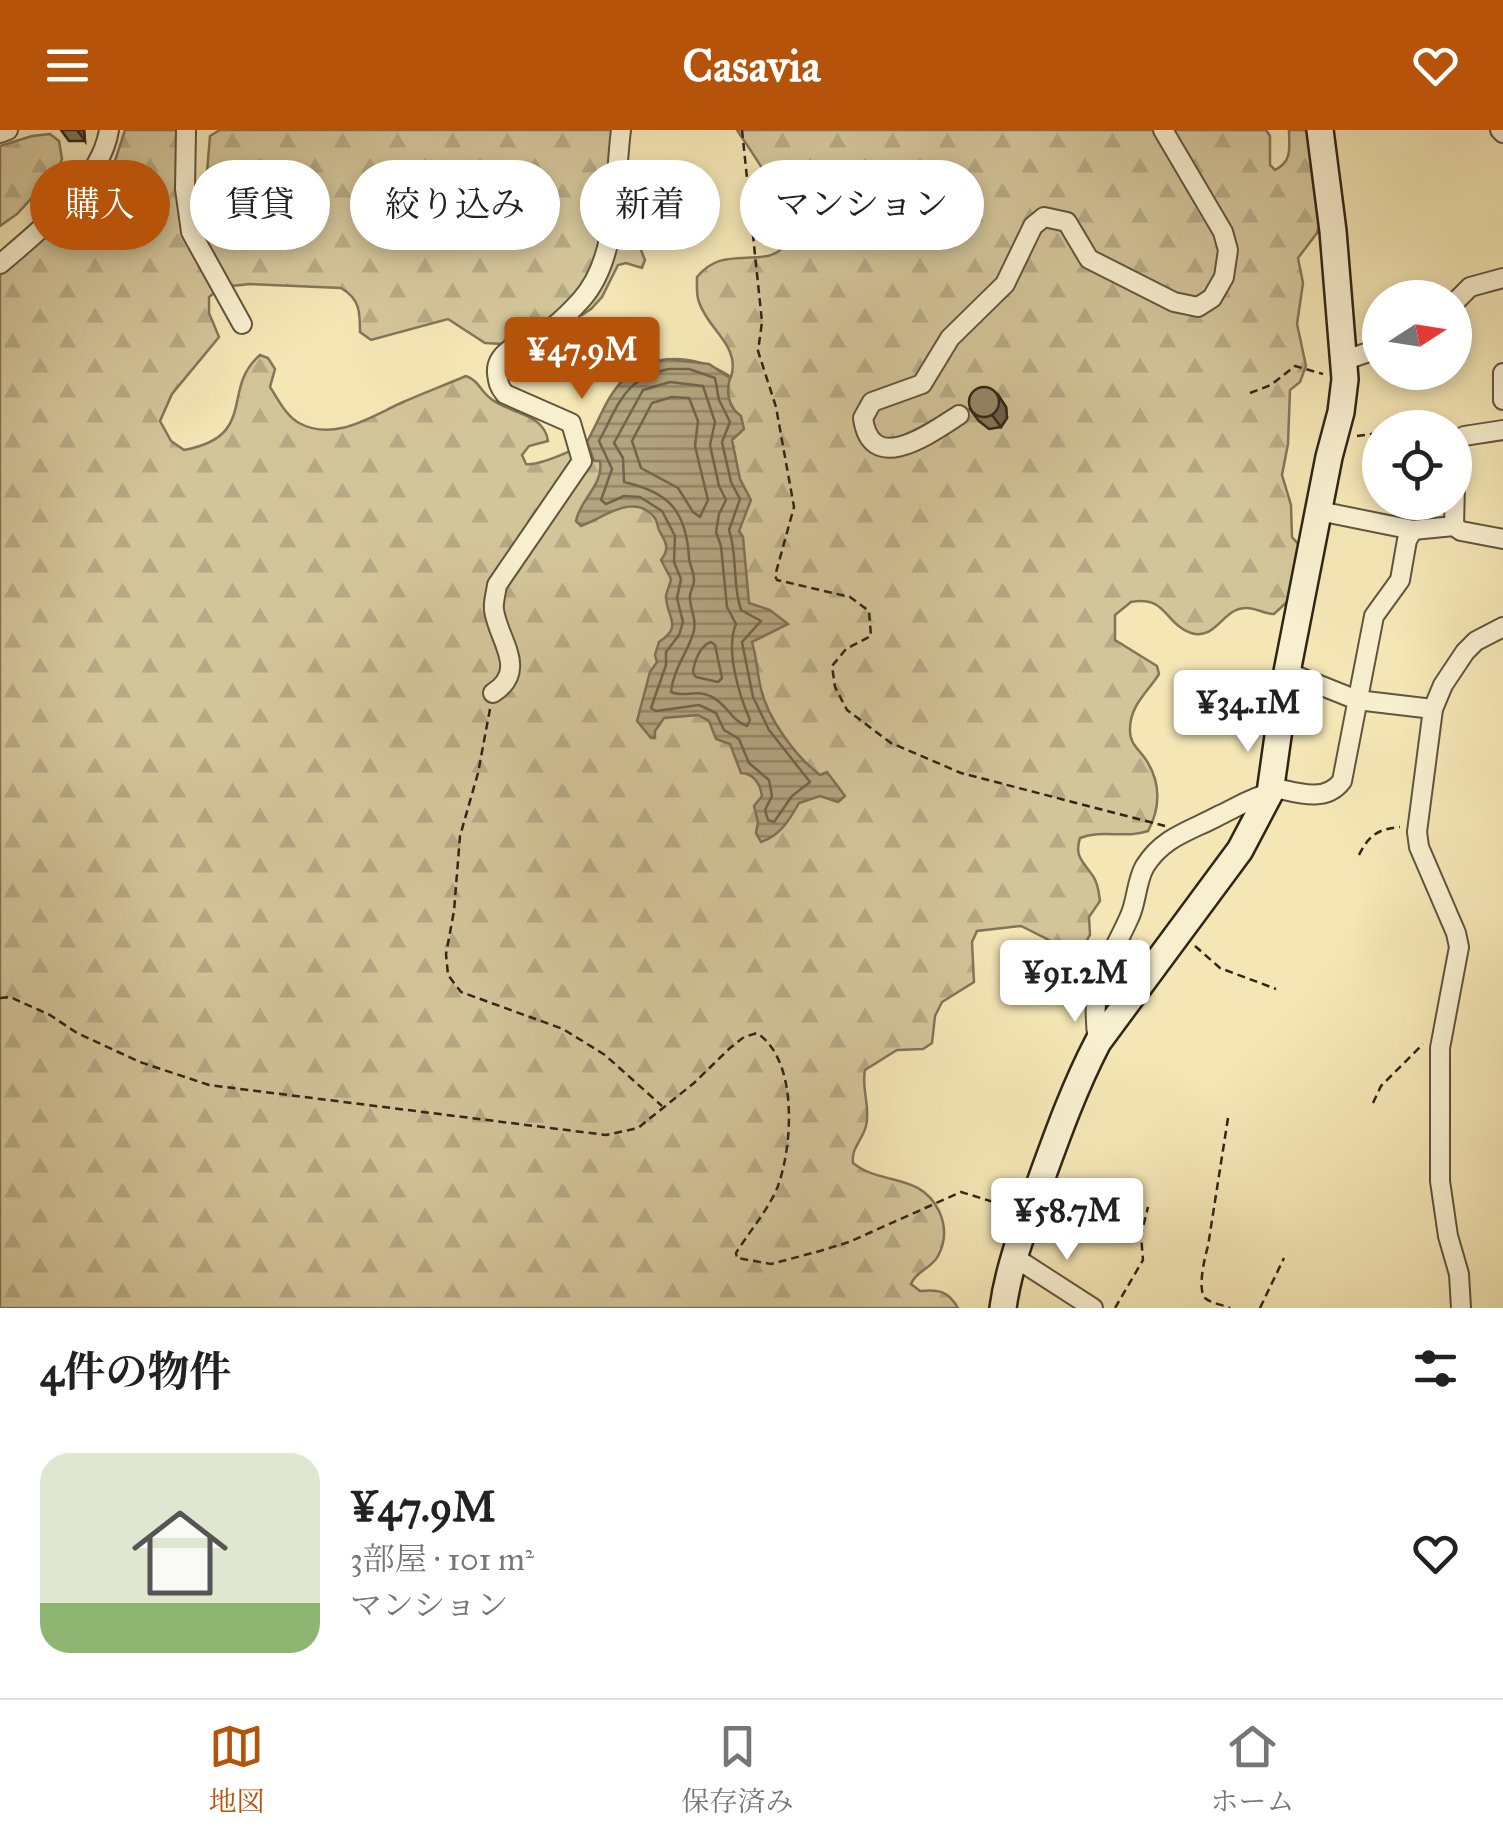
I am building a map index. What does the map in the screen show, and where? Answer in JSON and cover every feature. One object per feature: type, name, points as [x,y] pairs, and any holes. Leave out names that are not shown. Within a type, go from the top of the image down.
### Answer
[{"type":"street","points":[[0,133],[8,130]]},
{"type":"street","points":[[0,264],[76,192],[106,144],[109,130]]},
{"type":"street","points":[[186,130],[185,189],[191,232],[242,324]]},
{"type":"street","points":[[493,693],[511,672],[494,608],[497,584],[582,462],[570,423],[506,394],[500,388],[497,367],[502,356],[552,328],[568,314],[595,279],[610,229],[621,130]]},
{"type":"street","points":[[959,416],[894,448],[874,444],[868,438],[863,418],[872,402],[922,384],[950,338],[1005,284],[1033,226],[1044,217],[1068,222],[1090,258],[1174,302],[1198,306],[1212,298],[1228,267],[1226,240],[1163,130]]},
{"type":"street","points":[[1002,1308],[1029,1213],[1084,1067],[1180,927],[1240,850],[1270,790],[1287,672],[1341,412],[1344,368],[1320,130]]},
{"type":"street","points":[[1472,286],[1503,278]]},
{"type":"street","points":[[1344,368],[1362,358]]},
{"type":"street","points":[[1503,373],[1503,400]]},
{"type":"street","points":[[1472,435],[1503,430]]},
{"type":"street","points":[[1318,511],[1413,530],[1454,526],[1503,538]]},
{"type":"street","points":[[1454,520],[1454,526]]},
{"type":"street","points":[[1098,1042],[1093,1009],[1099,978],[1129,920],[1144,868],[1156,852],[1181,832],[1270,790],[1316,795],[1338,787],[1346,772],[1376,610],[1400,580],[1407,540],[1413,530]]},
{"type":"street","points":[[1462,1308],[1440,1181],[1442,1031],[1458,947],[1419,847],[1418,824],[1433,709],[1452,666],[1490,632],[1503,627]]},
{"type":"street","points":[[1287,672],[1357,700],[1433,709]]},
{"type":"street","points":[[1014,1258],[1093,1308]]},
{"type":"path","points":[[742,130],[762,322],[758,351],[776,407],[794,508],[775,576],[777,580],[850,597],[869,611],[872,636],[846,649],[832,666],[834,687],[847,710],[891,743],[961,772],[1131,815],[1181,832]]},
{"type":"path","points":[[1250,393],[1272,386],[1295,366],[1326,374],[1344,368]]},
{"type":"path","points":[[1335,438],[1362,436]]},
{"type":"path","points":[[493,693],[478,773],[460,836],[446,954],[448,975],[462,992],[563,1029],[605,1055],[663,1107]]},
{"type":"path","points":[[1359,855],[1368,838],[1377,832],[1418,824]]},
{"type":"path","points":[[1180,927],[1208,960],[1220,968],[1276,989]]},
{"type":"path","points":[[0,998],[10,997],[50,1015],[77,1033],[140,1062],[209,1085],[606,1134],[638,1128],[744,1038],[756,1033],[776,1050],[786,1082],[788,1119],[777,1188],[736,1258],[771,1264],[820,1251],[961,1192],[1029,1213]]},
{"type":"path","points":[[1373,1103],[1393,1073],[1435,1033],[1442,1031]]},
{"type":"path","points":[[1228,1118],[1203,1260],[1202,1290],[1206,1298],[1230,1308]]},
{"type":"path","points":[[1115,1308],[1142,1260],[1141,1235],[1148,1207]]},
{"type":"path","points":[[1260,1308],[1284,1258]]},
{"type":"green space","points":[[125,130],[180,130],[183,199],[190,202],[190,250],[330,250],[330,160],[208,160],[210,136],[220,130],[618,130],[615,160],[580,160],[580,250],[641,250],[645,260],[642,268],[618,265],[602,297],[582,315],[551,317],[502,344],[485,343],[448,319],[371,340],[360,332],[355,301],[341,288],[250,284],[222,287],[209,297],[209,313],[219,337],[172,394],[160,421],[171,441],[184,450],[222,434],[230,423],[248,368],[260,355],[268,358],[275,369],[270,387],[286,412],[299,423],[325,430],[352,425],[466,376],[497,403],[540,424],[548,441],[529,446],[522,455],[526,464],[532,464],[585,443],[615,391],[639,368],[669,359],[686,360],[731,377],[733,366],[728,347],[703,312],[697,293],[697,277],[711,265],[780,250],[984,250],[984,160],[757,160],[737,130],[1266,130],[1270,136],[1270,165],[1275,170],[1287,158],[1289,130],[1308,130],[1320,221],[1317,233],[1298,258],[1303,283],[1297,324],[1306,366],[1300,382],[1290,390],[1288,444],[1282,475],[1291,505],[1292,537],[1300,546],[1289,600],[1274,614],[1249,608],[1237,610],[1200,634],[1182,629],[1159,606],[1143,601],[1131,602],[1115,615],[1115,640],[1157,666],[1159,674],[1136,706],[1130,729],[1131,739],[1148,763],[1157,788],[1157,806],[1148,831],[1080,838],[1079,854],[1096,882],[1100,901],[1089,917],[1090,935],[1084,945],[1067,949],[1021,926],[977,931],[972,942],[974,982],[942,1002],[935,1016],[932,1043],[923,1049],[897,1050],[865,1070],[867,1119],[853,1163],[876,1175],[911,1185],[931,1199],[943,1222],[943,1245],[935,1260],[911,1284],[920,1291],[942,1292],[958,1308],[0,1308],[0,273],[30,248],[170,250],[170,160],[115,160]]},
{"type":"green space","points":[[50,134],[59,141],[62,160],[30,160],[30,200],[0,226],[0,146]]},
{"type":"water","points":[[668,359],[709,364],[730,378],[729,399],[741,416],[744,429],[732,440],[740,479],[751,500],[739,531],[743,537],[749,603],[770,610],[788,624],[752,642],[761,689],[776,725],[793,748],[820,775],[827,772],[845,796],[838,802],[820,796],[799,803],[779,831],[761,842],[756,833],[754,806],[762,796],[760,787],[753,777],[741,773],[730,744],[716,739],[709,721],[698,715],[664,718],[655,738],[651,738],[637,721],[650,672],[657,662],[659,642],[672,626],[666,596],[671,579],[661,560],[666,546],[655,519],[646,510],[628,507],[581,526],[576,521],[600,470],[600,461],[594,461],[587,442],[609,399],[636,370]]},
{"type":"building","points":[[984,387],[998,396],[999,402],[990,416],[984,417],[970,408],[969,402],[978,388]]}]
